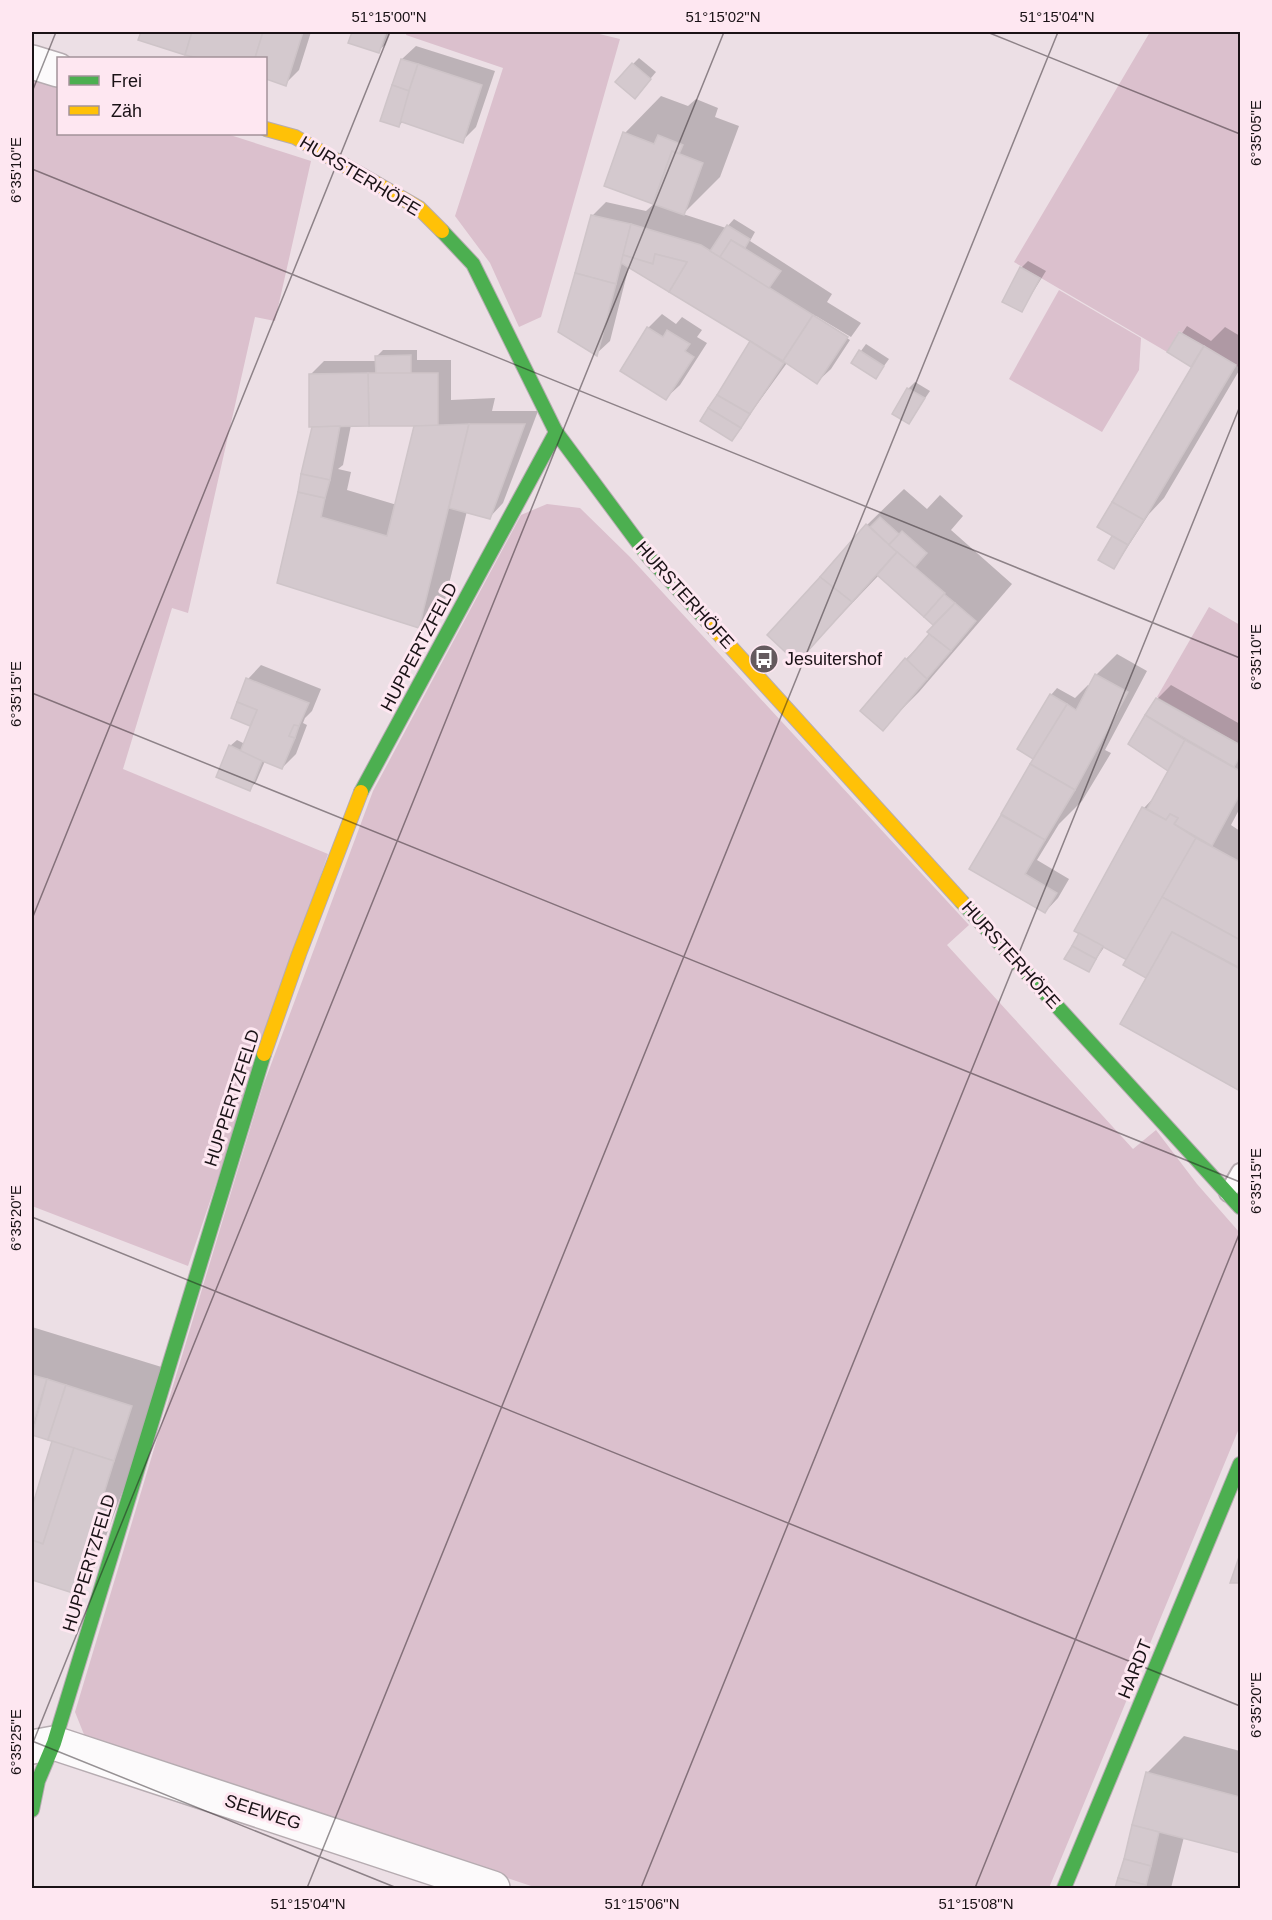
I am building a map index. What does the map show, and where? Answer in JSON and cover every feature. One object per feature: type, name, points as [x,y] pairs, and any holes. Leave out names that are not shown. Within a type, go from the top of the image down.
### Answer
[{"type":"street","points":[[32,62],[57,70]]},
{"type":"street","name":"HURSTERHÖFE","points":[[267,129],[295,137],[419,208],[473,264],[556,432],[648,555],[1240,1207]]},
{"type":"street","name":"HUPPERTZFELD","points":[[32,1810],[43,1745],[252,1089],[299,954],[363,788],[556,432]]},
{"type":"street","name":"HARDT","points":[[1064,1888],[1240,1464]]},
{"type":"street","name":"SEEWEG","points":[[43,1745],[493,1888]]},
{"type":"lane","points":[[1228,1193],[1240,1172]]},
{"type":"shaded area","points":[[407,32],[591,32],[620,39],[541,317],[519,327],[490,263],[455,216],[503,68],[406,35]]},
{"type":"shaded area","points":[[1150,32],[1240,32],[1240,368],[1179,331],[1167,352],[1014,262]]},
{"type":"shaded area","points":[[32,76],[57,83],[57,135],[230,135],[311,161],[275,321],[255,317],[188,613],[172,608],[123,769],[328,854],[188,1266],[32,1206]]},
{"type":"shaded area","points":[[1059,290],[1141,338],[1139,370],[1102,432],[1009,379]]},
{"type":"shaded area","points":[[547,504],[580,508],[630,557],[969,925],[947,945],[1133,1149],[1156,1130],[1197,1184],[1240,1233],[1240,1426],[1049,1888],[537,1888],[85,1737],[75,1712],[263,1086],[373,791],[521,515]]},
{"type":"shaded area","points":[[1209,607],[1240,625],[1240,744],[1157,697]]},
{"type":"building","points":[[141,32],[192,32],[185,55],[138,40]]},
{"type":"building","points":[[192,32],[263,32],[255,57],[185,55]]},
{"type":"building","points":[[263,32],[303,32],[286,86],[267,79],[267,57],[255,57]]},
{"type":"building","points":[[352,32],[386,32],[379,53],[348,43]]},
{"type":"building","points":[[401,59],[418,64],[409,91],[392,85]]},
{"type":"building","points":[[632,63],[651,79],[635,99],[615,82]]},
{"type":"building","points":[[418,64],[482,85],[463,143],[399,121]]},
{"type":"building","points":[[392,85],[409,91],[399,127],[380,121]]},
{"type":"building","points":[[623,132],[654,144],[658,135],[683,145],[679,154],[672,151],[653,204],[604,186]]},
{"type":"building","points":[[672,151],[703,163],[684,215],[653,204]]},
{"type":"building","points":[[591,215],[631,224],[616,284],[575,273]]},
{"type":"building","points":[[631,224],[701,245],[813,315],[783,361],[669,292],[687,262],[655,254],[653,264],[623,255]]},
{"type":"building","points":[[727,225],[750,239],[745,248],[731,240],[720,257],[710,251]]},
{"type":"building","points":[[731,240],[781,271],[769,288],[720,257]]},
{"type":"building","points":[[655,254],[687,262],[669,292],[621,263],[623,255],[653,264]]},
{"type":"building","points":[[1020,267],[1040,278],[1022,312],[1002,302]]},
{"type":"building","points":[[575,273],[616,284],[597,356],[558,332]]},
{"type":"building","points":[[813,315],[848,337],[817,384],[783,361]]},
{"type":"building","points":[[647,327],[663,337],[667,330],[690,344],[685,351],[694,357],[666,400],[620,371]]},
{"type":"building","points":[[1179,332],[1204,346],[1191,367],[1167,352]]},
{"type":"building","points":[[750,341],[784,363],[750,414],[717,395]]},
{"type":"building","points":[[1204,346],[1236,365],[1144,520],[1112,502]]},
{"type":"building","points":[[859,350],[884,366],[876,379],[851,363]]},
{"type":"building","points":[[411,355],[411,374],[376,374],[375,356]]},
{"type":"building","points":[[368,373],[438,373],[438,426],[369,426]]},
{"type":"building","points":[[368,373],[369,426],[309,427],[309,374]]},
{"type":"building","points":[[907,388],[925,398],[909,424],[892,414]]},
{"type":"building","points":[[717,395],[750,414],[741,428],[708,408]]},
{"type":"building","points":[[708,408],[741,428],[732,441],[700,421]]},
{"type":"building","points":[[469,424],[419,628],[277,583],[298,492],[325,498],[321,517],[387,536],[414,426]]},
{"type":"building","points":[[469,424],[525,424],[490,519],[449,508]]},
{"type":"building","points":[[340,426],[330,480],[301,474],[312,427]]},
{"type":"building","points":[[301,474],[330,480],[325,498],[298,492]]},
{"type":"building","points":[[1112,502],[1144,520],[1128,545],[1097,527]]},
{"type":"building","points":[[880,517],[899,534],[889,545],[870,527]]},
{"type":"building","points":[[866,524],[897,552],[852,602],[820,577]]},
{"type":"building","points":[[902,531],[927,553],[915,567],[889,545]]},
{"type":"building","points":[[1112,536],[1128,545],[1114,569],[1098,560]]},
{"type":"building","points":[[897,552],[945,593],[924,617],[877,575]]},
{"type":"building","points":[[820,577],[852,602],[797,663],[767,635]]},
{"type":"building","points":[[944,594],[955,603],[933,625],[924,617]]},
{"type":"building","points":[[955,603],[976,621],[951,651],[927,632]]},
{"type":"building","points":[[929,634],[951,651],[927,679],[906,661]]},
{"type":"building","points":[[905,658],[927,679],[883,731],[860,711]]},
{"type":"building","points":[[1095,674],[1128,692],[1075,790],[1030,764],[1067,704],[1076,710]]},
{"type":"building","points":[[246,678],[309,703],[299,726],[294,725],[289,736],[295,738],[282,769],[240,752],[257,710],[237,702]]},
{"type":"building","points":[[1050,694],[1067,704],[1033,759],[1017,749]]},
{"type":"building","points":[[1156,698],[1240,745],[1240,756],[1234,767],[1145,715]]},
{"type":"building","points":[[237,702],[257,710],[250,726],[231,718]]},
{"type":"building","points":[[1145,715],[1185,740],[1168,771],[1128,744]]},
{"type":"building","points":[[294,725],[299,726],[295,738],[289,736]]},
{"type":"building","points":[[1185,740],[1240,771],[1240,794],[1212,846],[1174,824],[1178,818],[1170,814],[1166,820],[1147,809]]},
{"type":"building","points":[[229,745],[262,761],[250,791],[216,777]]},
{"type":"building","points":[[1030,764],[1075,790],[1045,840],[1001,814]]},
{"type":"building","points":[[1142,807],[1166,820],[1170,814],[1178,818],[1174,824],[1196,838],[1127,960],[1074,931]]},
{"type":"building","points":[[1001,815],[1045,840],[1025,874],[1057,893],[1045,913],[969,869]]},
{"type":"building","points":[[1196,838],[1240,862],[1240,940],[1162,897]]},
{"type":"building","points":[[1162,897],[1240,940],[1238,967],[1172,932],[1146,978],[1123,965]]},
{"type":"building","points":[[1172,932],[1240,969],[1240,1091],[1120,1024]]},
{"type":"building","points":[[1079,933],[1103,946],[1096,959],[1072,946]]},
{"type":"building","points":[[1072,946],[1096,959],[1089,972],[1064,959]]},
{"type":"building","points":[[32,1375],[47,1379],[32,1427]]},
{"type":"building","points":[[47,1379],[66,1385],[48,1440],[32,1435]]},
{"type":"building","points":[[66,1385],[132,1406],[114,1461],[48,1440]]},
{"type":"building","points":[[52,1441],[74,1448],[43,1544],[32,1540],[32,1507]]},
{"type":"building","points":[[74,1448],[114,1461],[73,1593],[32,1580],[32,1540],[43,1544]]},
{"type":"building","points":[[1239,1557],[1240,1583],[1230,1583]]},
{"type":"building","points":[[1146,1772],[1240,1797],[1240,1853],[1132,1825]]},
{"type":"building","points":[[1132,1825],[1159,1832],[1151,1866],[1124,1859]]},
{"type":"building","points":[[1124,1859],[1151,1866],[1146,1885],[1118,1878]]},
{"type":"building","points":[[1118,1878],[1146,1885],[1145,1888],[1115,1888]]},
{"type":"traffic: fast","points":[[442,231],[473,264],[556,432],[648,556],[708,622]]},
{"type":"traffic: fast","points":[[361,792],[556,432]]},
{"type":"traffic: fast","points":[[962,902],[1240,1207]]},
{"type":"traffic: fast","points":[[32,1810],[38,1781],[54,1743],[264,1054]]},
{"type":"traffic: fast","points":[[1064,1888],[1240,1464]]},
{"type":"traffic: slow","points":[[267,129],[295,137],[419,208],[442,231]]},
{"type":"traffic: slow","points":[[708,622],[962,902]]},
{"type":"traffic: slow","points":[[264,1054],[299,954],[361,792]]},
{"type":"place","name":"Jesuitershof","points":[[764,659]]}]
